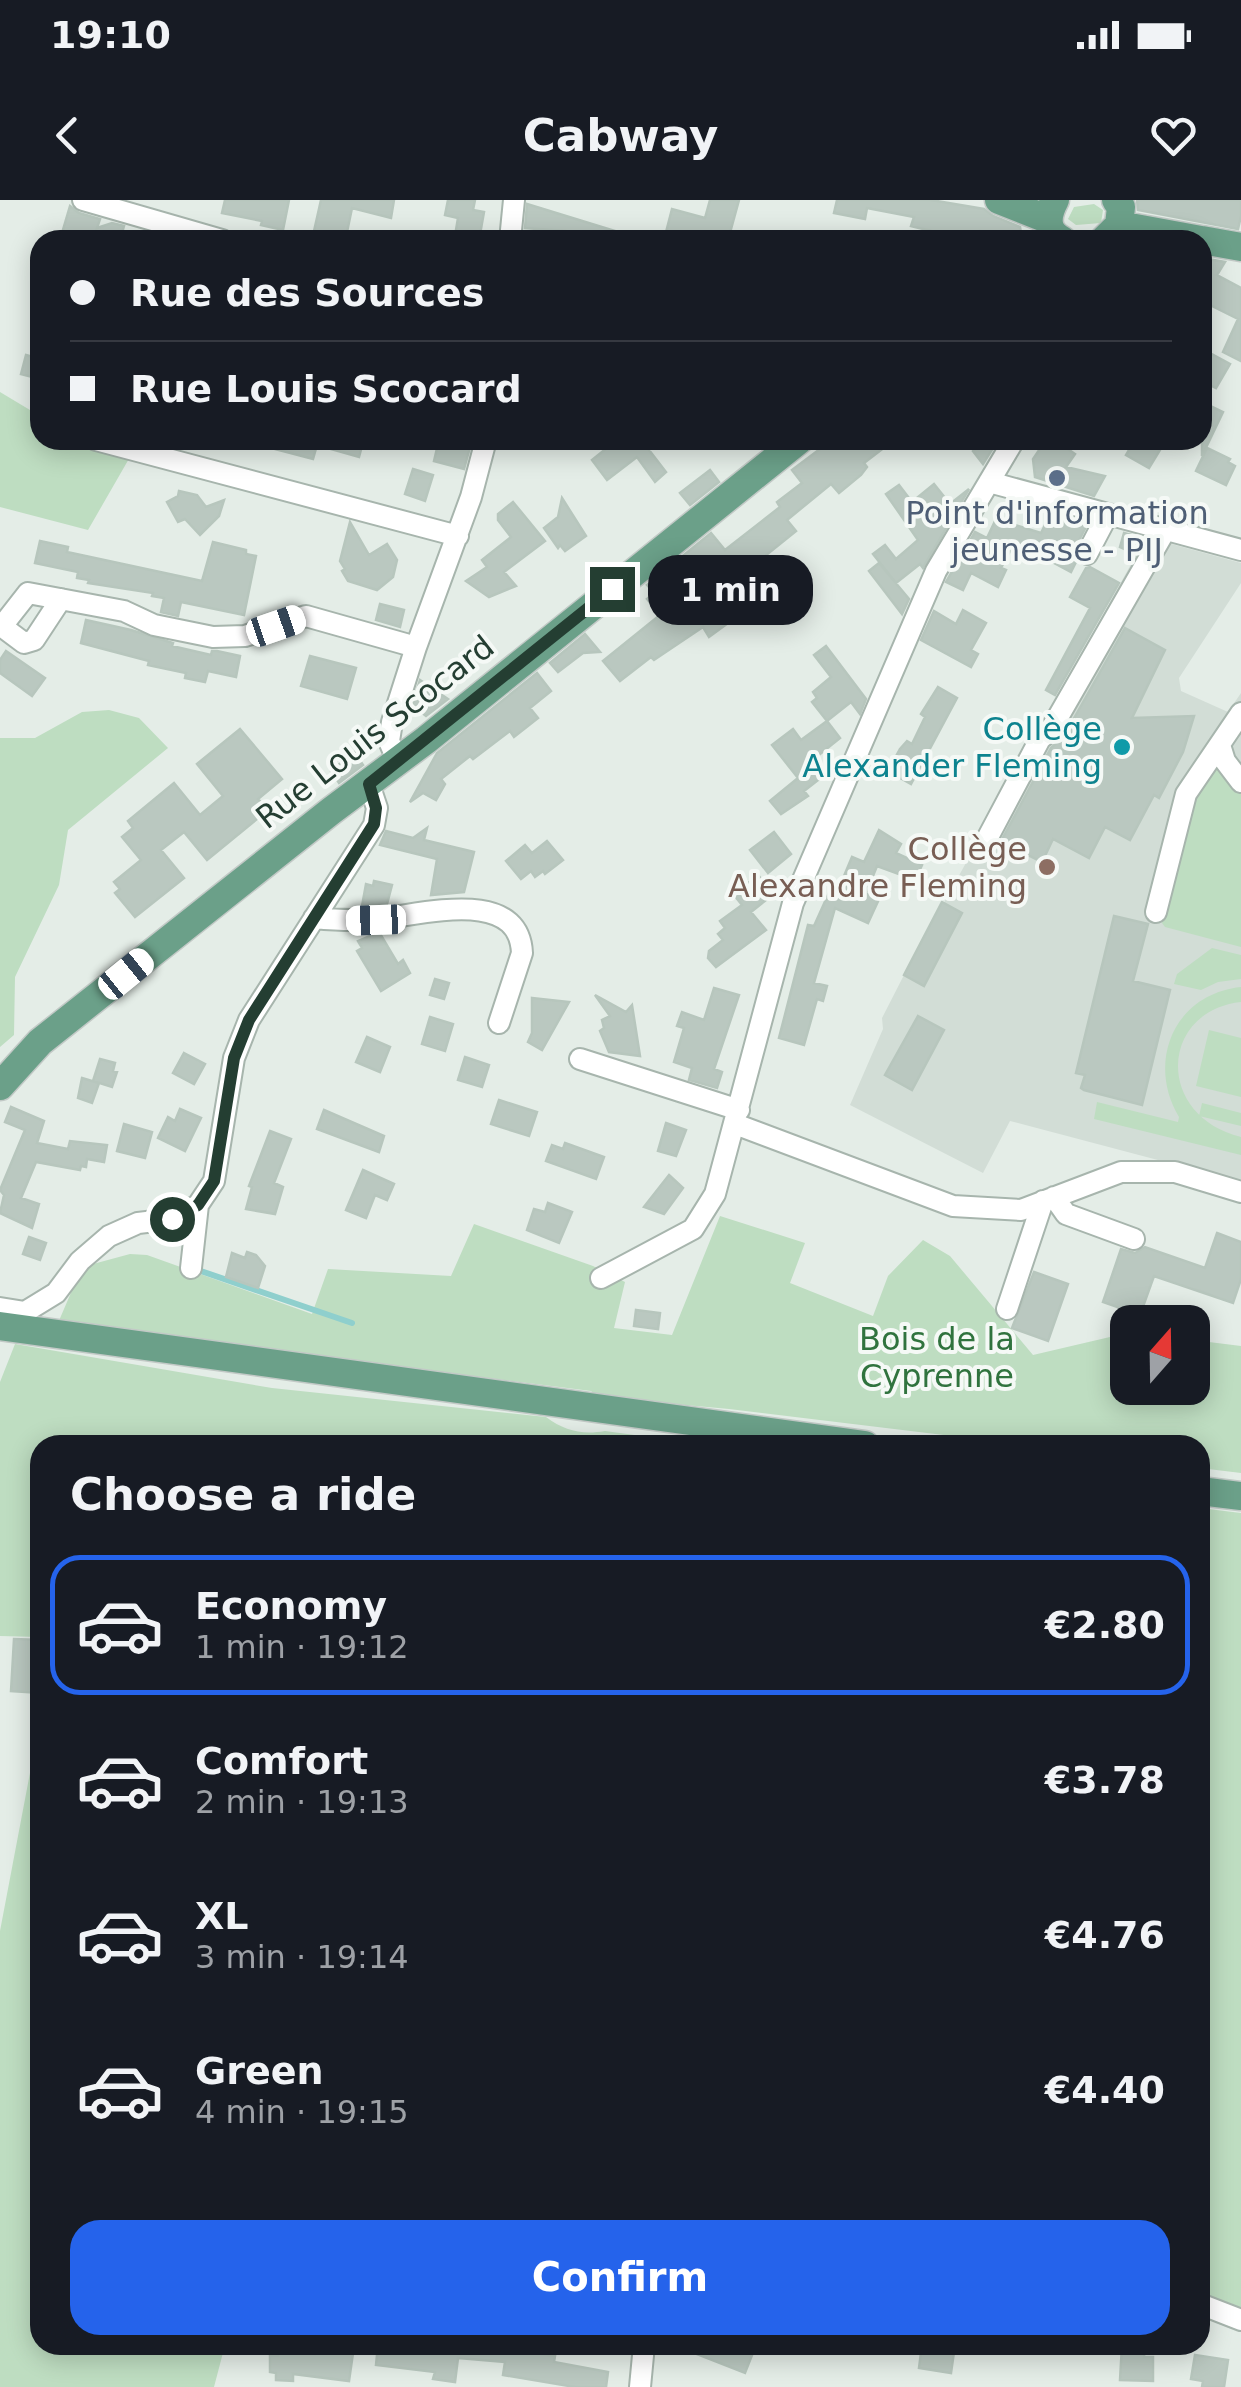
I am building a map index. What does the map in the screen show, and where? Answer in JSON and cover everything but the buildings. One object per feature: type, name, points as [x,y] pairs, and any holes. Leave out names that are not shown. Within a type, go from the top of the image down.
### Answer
[{"type":"main road","points":[[999,200],[1051,225]]},
{"type":"main road","points":[[1117,214],[1169,230]]},
{"type":"main road","points":[[1212,242],[1241,247]]},
{"type":"main road","name":"Rue Louis Scocard","points":[[0,1086],[40,1042],[788,450]]},
{"type":"main road","points":[[0,1326],[791,1435]]},
{"type":"main road","points":[[1210,1491],[1241,1496]]},
{"type":"street","points":[[83,200],[187,230]]},
{"type":"street","points":[[511,230],[514,200]]},
{"type":"street","points":[[134,450],[458,536]]},
{"type":"street","points":[[398,762],[390,742],[392,722],[458,536],[483,450]]},
{"type":"street","points":[[601,1278],[693,1229],[715,1194],[793,904],[936,571],[1008,450]]},
{"type":"street","points":[[989,482],[1241,550]]},
{"type":"street","points":[[1086,554],[1108,514]]},
{"type":"street","points":[[988,836],[1040,739],[1050,730],[1166,529]]},
{"type":"street","points":[[61,599],[34,640],[24,642],[1,625],[28,593],[61,599],[124,611],[154,625],[213,638],[246,636],[306,616],[416,646]]},
{"type":"street","points":[[1156,912],[1186,794],[1241,713]]},
{"type":"street","points":[[1220,744],[1225,761],[1241,782]]},
{"type":"street","points":[[191,1268],[198,1205],[214,1181],[234,1058],[249,1020],[374,824],[376,808],[369,784]]},
{"type":"street","points":[[314,918],[376,920],[466,908],[493,914],[513,924],[522,942],[522,953],[498,1023]]},
{"type":"street","points":[[580,1059],[737,1117],[952,1206],[1021,1210],[1122,1172],[1174,1172],[1241,1192]]},
{"type":"street","points":[[1048,1200],[1066,1214],[1134,1239]]},
{"type":"street","points":[[1007,1309],[1048,1200]]},
{"type":"street","points":[[0,1308],[25,1312],[56,1293],[80,1261],[109,1236],[138,1222],[172,1219],[198,1205]]},
{"type":"street","points":[[1210,2308],[1241,2320]]},
{"type":"street","points":[[640,2387],[643,2355]]},
{"type":"shaded area","name":"Collège Alexandre Fleming","points":[[1146,537],[1241,563],[1241,583],[1179,678],[1181,691],[1228,712],[1241,693],[1241,1182],[1010,1121],[983,1173],[850,1105],[883,1029],[882,1018],[904,975]]},
{"type":"green space","points":[[1094,204],[1103,210],[1101,223],[1076,225],[1068,219],[1074,207]]},
{"type":"green space","points":[[0,392],[30,410],[30,450],[134,450],[88,530],[0,507]]},
{"type":"green space","points":[[109,710],[139,718],[168,748],[68,830],[59,885],[15,977],[14,1035],[0,1047],[0,738],[35,738],[82,712]]},
{"type":"green space","points":[[1215,765],[1228,780],[1241,786],[1241,947],[1162,923],[1195,798]]},
{"type":"green space","points":[[1212,948],[1241,955],[1241,979],[1218,982],[1201,990],[1174,984],[1177,974]]},
{"type":"green space","points":[[1241,987],[1241,1002],[1214,1010],[1194,1024],[1182,1043],[1178,1065],[1182,1087],[1193,1108],[1213,1126],[1241,1137],[1241,1155],[1094,1119],[1097,1102],[1178,1122],[1165,1074],[1172,1034],[1198,1003],[1218,992]]},
{"type":"green space","points":[[1209,1030],[1241,1038],[1241,1097],[1196,1086]]},
{"type":"green space","points":[[1202,1103],[1241,1113],[1241,1126],[1199,1116]]},
{"type":"green space","name":"Bois de la Cyprenne","points":[[720,1216],[805,1243],[790,1283],[873,1316],[888,1276],[923,1240],[950,1256],[1033,1355],[1110,1337],[1110,1405],[1210,1405],[1210,1342],[1241,1346],[1241,1473],[1210,1469],[1210,1435],[944,1435],[598,1397],[591,1391],[58,1323],[82,1267],[130,1254],[147,1255],[312,1314],[328,1269],[451,1276],[474,1224],[593,1266],[625,1282],[614,1328],[672,1335]]},
{"type":"green space","points":[[15,1344],[272,1388],[546,1417],[581,1432],[635,1435],[30,1435],[30,1637],[0,1636],[0,1382]]},
{"type":"green space","points":[[1210,1509],[1241,1513],[1241,2319],[1210,2308]]},
{"type":"green space","points":[[30,1773],[30,2355],[222,2355],[214,2387],[0,2387],[0,1931]]},
{"type":"waterway","points":[[192,1268],[352,1323]]},
{"type":"place","name":"Point d'information jeunesse - PIJ","points":[[1057,478]]},
{"type":"place","name":"Collège Alexander Fleming","points":[[1122,747]]},
{"type":"place","name":"Collège Alexandre Fleming","points":[[1047,867]]},
{"type":"route","points":[[172,1219],[198,1205],[214,1181],[234,1058],[249,1020],[374,824],[375,799],[369,784],[612,589]]}]
